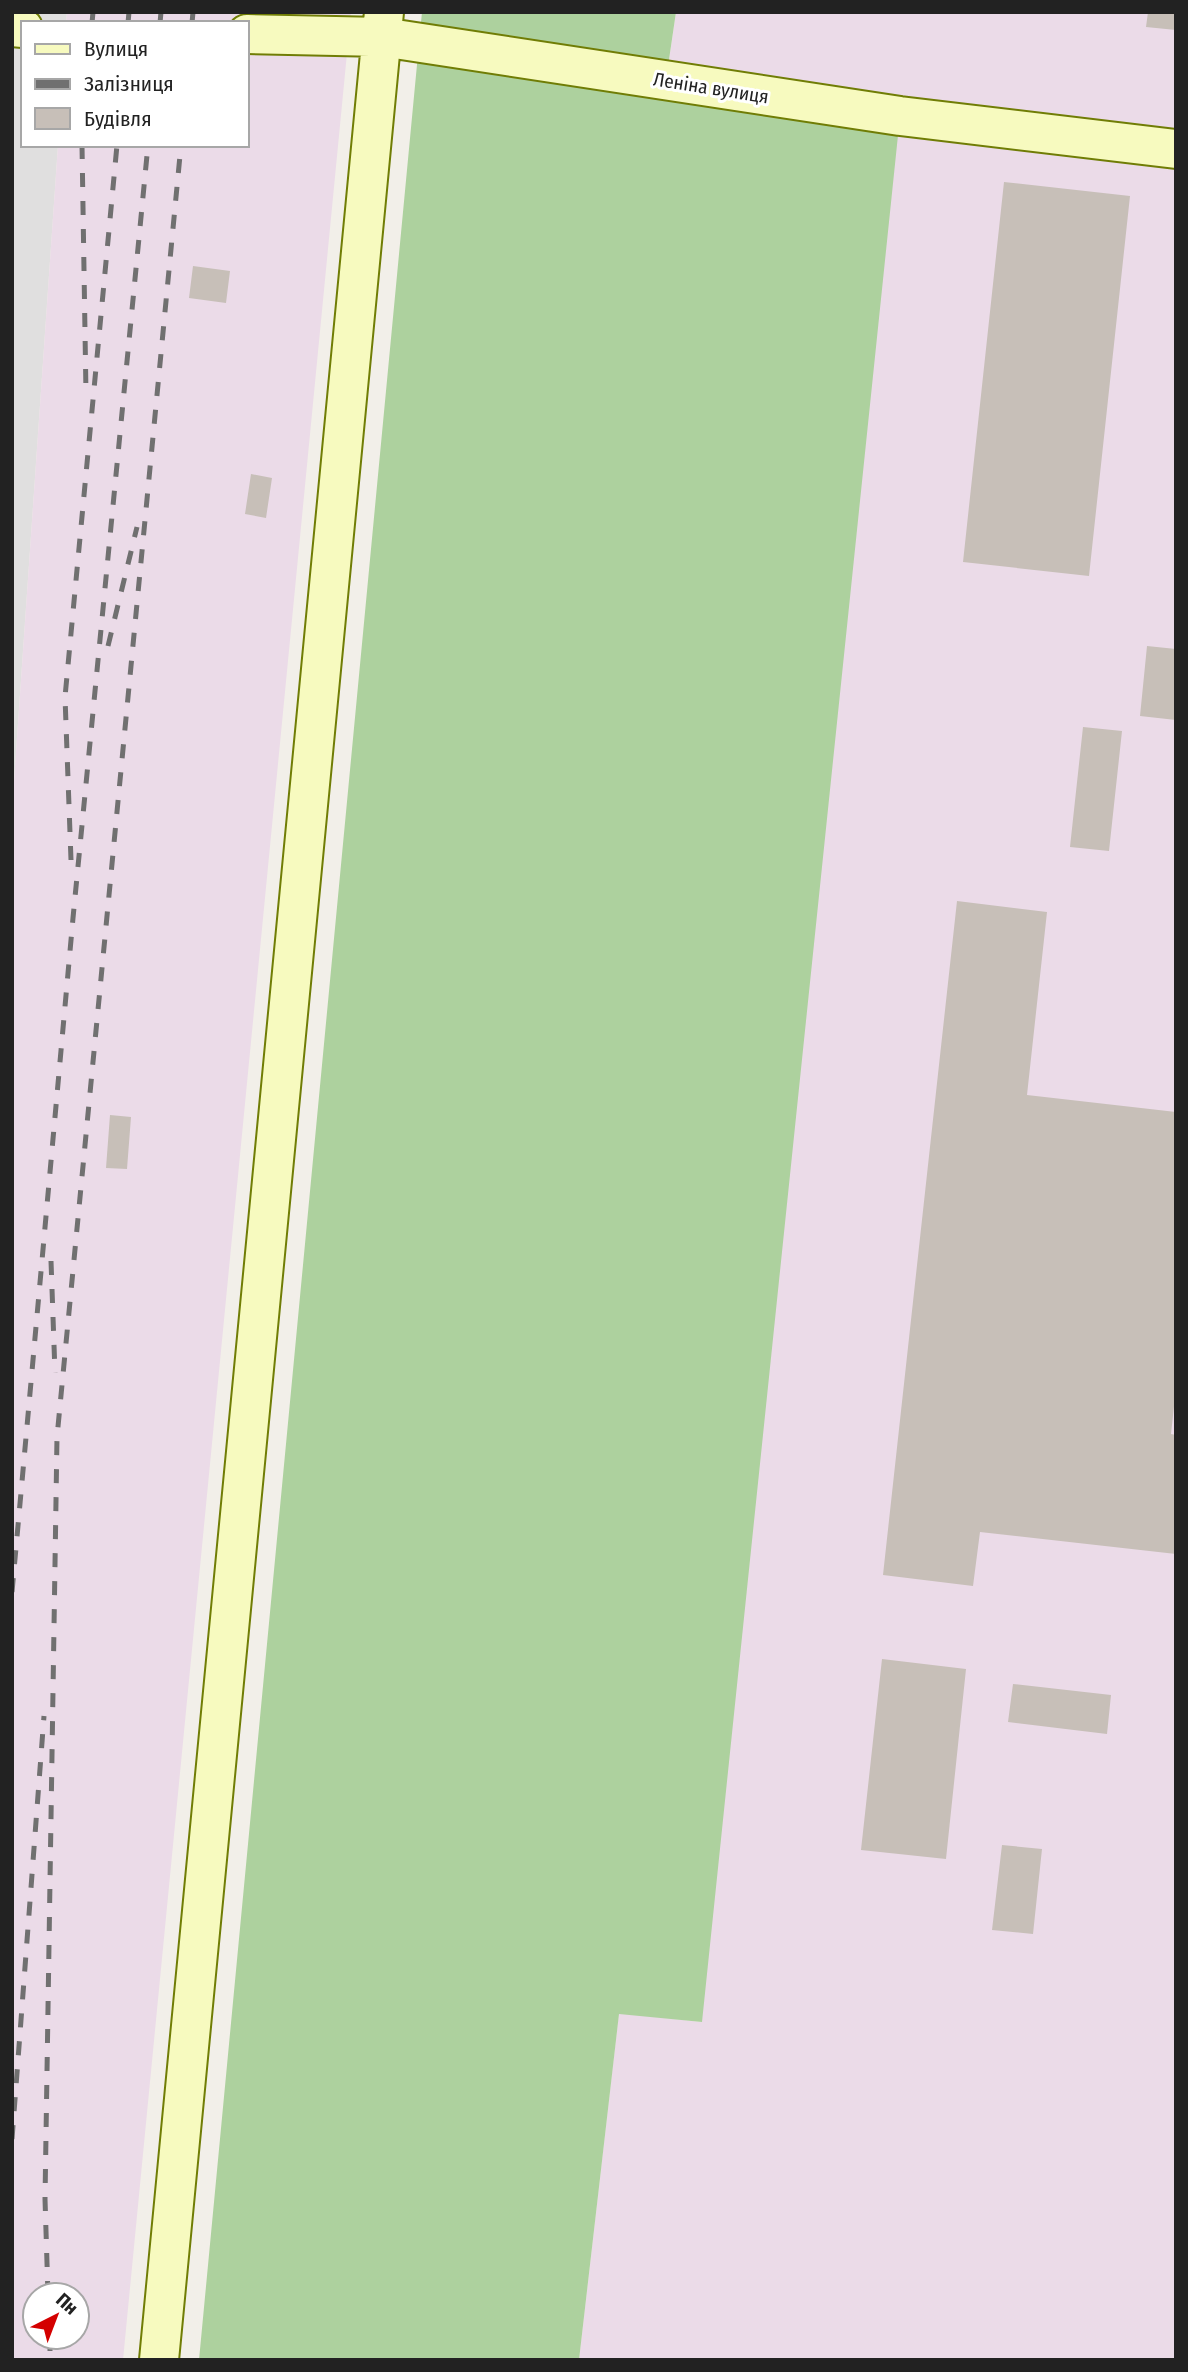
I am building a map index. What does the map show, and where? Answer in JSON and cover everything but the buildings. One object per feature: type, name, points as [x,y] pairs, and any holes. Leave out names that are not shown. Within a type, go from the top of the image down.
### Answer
[{"type":"street","name":"Леніна вулиця","points":[[248,34],[383,25],[901,116],[1176,149]]},
{"type":"street","points":[[159,2360],[383,25]]},
{"type":"shaded area","points":[[12,12],[67,12],[66,21],[21,21],[21,147],[58,147],[12,810]]},
{"type":"shaded area","points":[[67,12],[351,12],[123,2360],[12,2360],[12,810],[58,147],[248,147],[248,21],[66,21]]},
{"type":"shaded area","points":[[676,12],[1176,12],[1176,2360],[579,2360],[619,2013],[701,2022],[666,81]]},
{"type":"green space","points":[[422,12],[676,12],[666,80],[900,116],[702,2022],[619,2014],[579,2360],[199,2360]]},
{"type":"railway","points":[[92,21],[93,12]]},
{"type":"railway","points":[[128,21],[129,12]]},
{"type":"railway","points":[[160,21],[161,12]]},
{"type":"railway","points":[[192,21],[193,12]]},
{"type":"railway","points":[[82,147],[86,394]]},
{"type":"railway","points":[[71,860],[65,697],[117,147]]},
{"type":"railway","points":[[12,1592],[73,918],[148,147]]},
{"type":"railway","points":[[48,2281],[45,2199],[57,1437],[181,147]]},
{"type":"railway","points":[[108,646],[137,527]]},
{"type":"railway","points":[[51,1261],[55,1373]]},
{"type":"railway","points":[[12,2139],[44,1716]]},
{"type":"railway","points":[[50,2351],[50,2360]]}]
